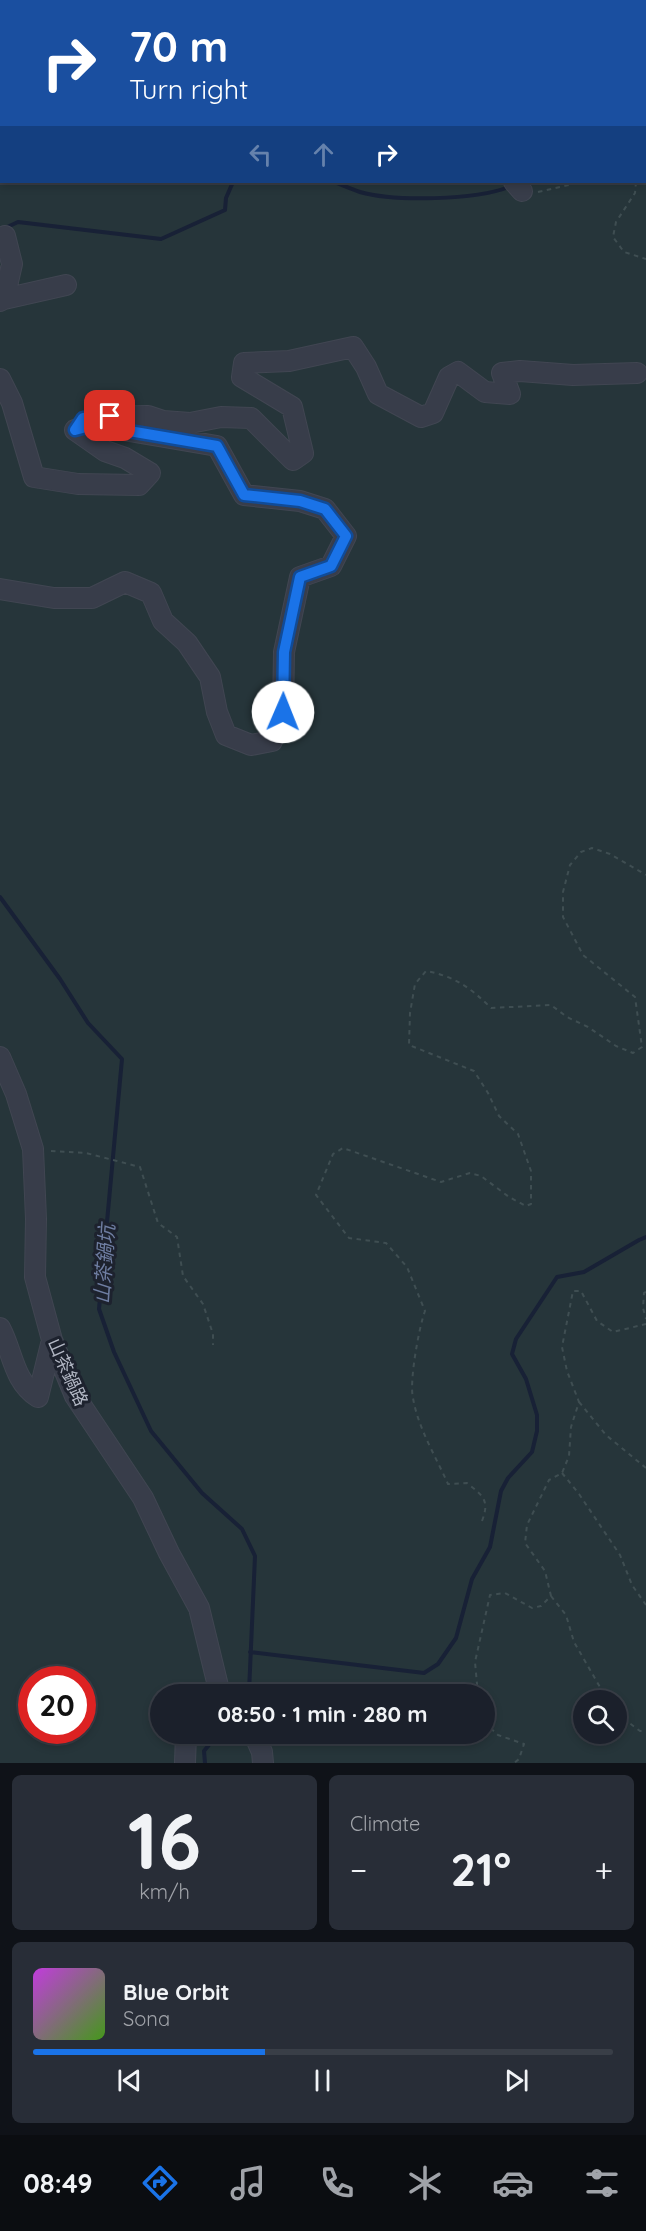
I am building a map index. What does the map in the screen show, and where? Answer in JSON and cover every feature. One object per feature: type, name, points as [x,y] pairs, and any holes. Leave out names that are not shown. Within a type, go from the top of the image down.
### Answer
[{"type":"street","points":[[0,239],[5,236],[12,264],[2,300],[66,285]]},
{"type":"street","points":[[75,430],[83,418],[148,416],[164,421],[190,423],[221,417],[251,418],[293,460],[303,453],[292,407],[242,377],[244,363],[289,362],[353,347],[378,394],[421,417],[433,413],[449,377],[458,372],[485,392],[510,394],[502,373],[520,371],[573,375],[637,374]]},
{"type":"street","points":[[0,379],[12,403],[34,477],[78,484],[139,485],[150,473],[125,458],[105,451],[75,430]]},
{"type":"street","points":[[0,589],[54,598],[92,598],[125,582],[151,593],[163,621],[187,643],[210,677],[217,712],[226,735],[251,745],[272,741],[283,712],[284,652],[300,577],[331,566],[346,536],[325,509],[300,501],[244,495],[217,446],[94,425],[75,430]]},
{"type":"street","name":"山茶鍋路","points":[[0,1057],[16,1094],[33,1149],[35,1277],[52,1340],[75,1396],[143,1498],[169,1553],[200,1608],[218,1684]]},
{"type":"street","points":[[0,1328],[14,1365],[27,1390],[38,1397],[52,1340]]},
{"type":"street","points":[[185,1763],[186,1744]]},
{"type":"street","points":[[258,1744],[263,1763]]},
{"type":"path","points":[[518,186],[528,195],[578,183]]},
{"type":"path","points":[[636,183],[635,193],[616,222],[613,237],[624,252],[646,259]]},
{"type":"path","points":[[482,1521],[487,1509],[483,1496],[467,1483],[448,1484],[416,1411],[412,1395],[420,1327],[425,1311],[407,1267],[386,1243],[349,1239],[316,1195],[333,1154],[343,1148],[441,1182],[470,1173],[481,1176],[525,1206],[531,1204],[531,1171],[519,1134],[499,1116],[474,1071],[409,1045],[410,1013],[415,984],[426,971],[442,974],[473,990],[491,1008],[550,1005],[616,1046],[633,1053],[642,1047],[635,997],[583,955],[563,917],[563,892],[570,865],[581,852],[592,848],[610,854],[646,875]]},
{"type":"path","points":[[33,1149],[86,1153],[141,1167],[158,1223],[177,1237],[183,1276],[203,1304],[213,1334],[213,1345]]},
{"type":"path","points":[[646,1324],[613,1332],[597,1321],[581,1291],[573,1291],[562,1347],[567,1371],[579,1402],[606,1435],[646,1468]]},
{"type":"path","points":[[646,1292],[643,1308],[646,1319]]},
{"type":"path","points":[[579,1402],[571,1427],[569,1456],[562,1473],[549,1480],[527,1525],[525,1543],[545,1571],[550,1596],[566,1615],[574,1642],[602,1690]]},
{"type":"path","points":[[562,1473],[620,1555],[632,1585],[646,1605]]},
{"type":"path","points":[[477,1684],[475,1662],[490,1594],[504,1593],[532,1608],[541,1606],[550,1596]]},
{"type":"path","points":[[627,1721],[640,1731],[646,1731]]},
{"type":"path","points":[[495,1732],[524,1744],[519,1759],[514,1763]]},
{"type":"shaded area","points":[[0,183],[646,183],[646,1763],[0,1763]]},
{"type":"waterway","points":[[3,229],[18,222],[161,239],[225,210],[226,198],[233,183]]},
{"type":"waterway","points":[[337,183],[375,195],[414,198],[476,195],[509,187]]},
{"type":"waterway","name":"山茶鍋坑","points":[[0,897],[60,979],[88,1023],[122,1059],[99,1309],[114,1352],[151,1431],[202,1493],[242,1529],[255,1556],[249,1684]]},
{"type":"waterway","points":[[250,1652],[424,1673],[438,1664],[456,1638],[472,1579],[490,1547],[501,1491],[508,1478],[532,1452],[537,1431],[537,1415],[526,1379],[512,1354],[516,1339],[557,1277],[584,1272],[646,1237]]},
{"type":"waterway","name":"山茶鍋坑","points":[[205,1763],[204,1751],[210,1744]]},
{"type":"route","points":[[110,416],[83,418],[75,430],[94,425],[217,446],[244,495],[300,501],[325,509],[346,536],[331,566],[300,577],[284,652],[283,712]]}]
